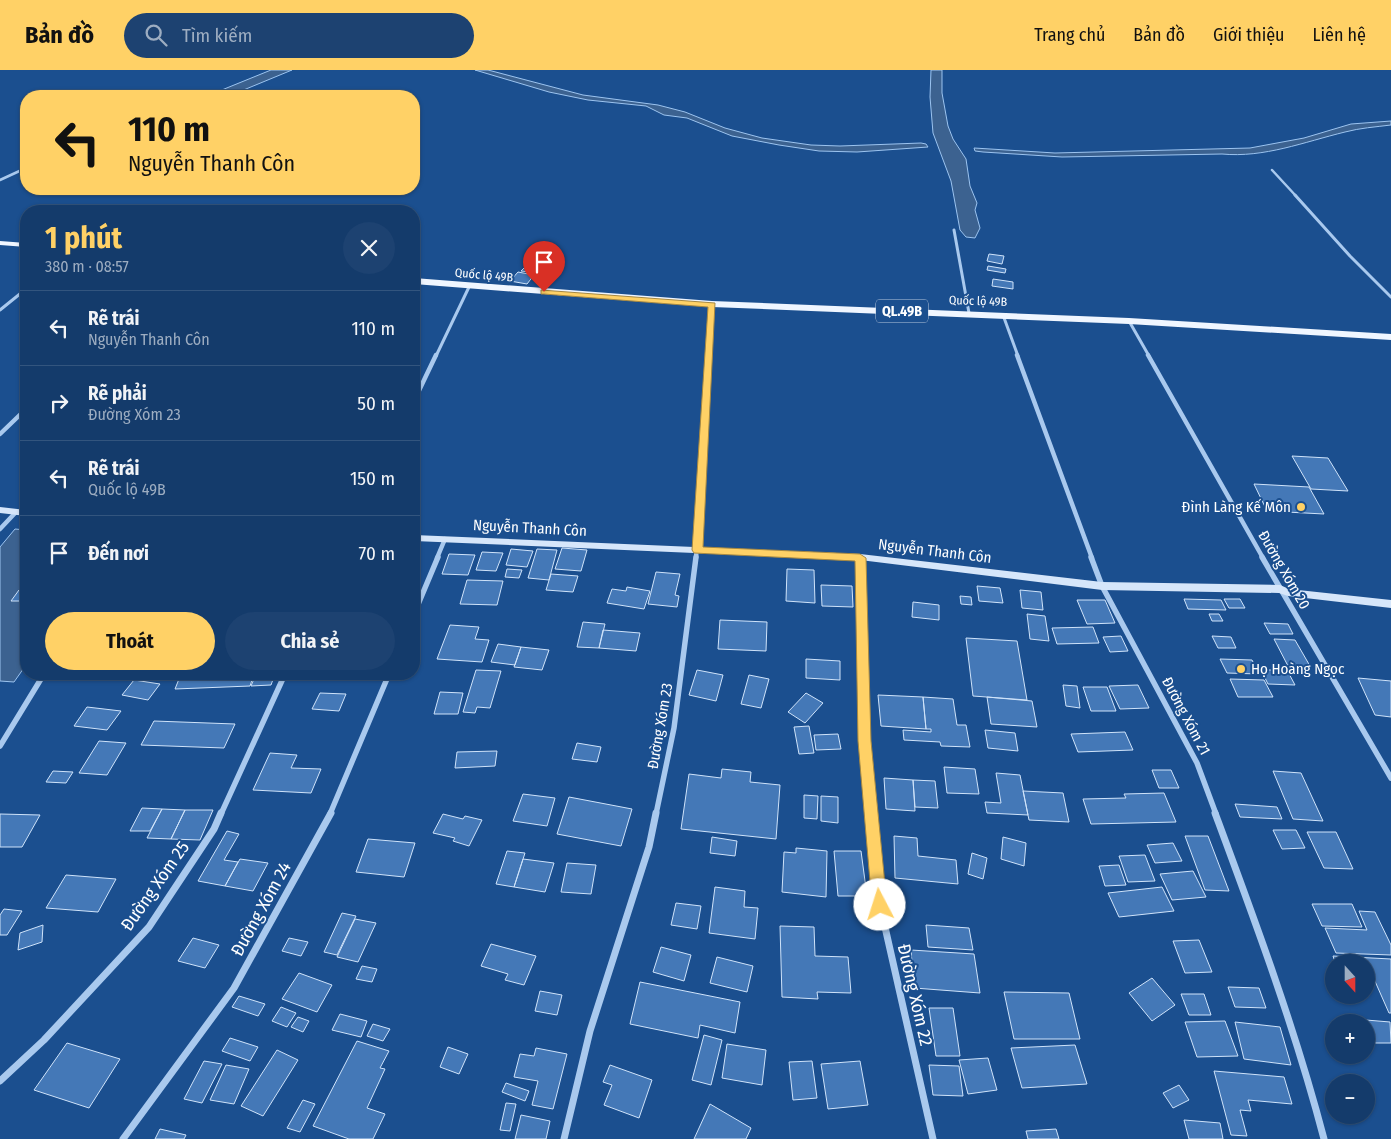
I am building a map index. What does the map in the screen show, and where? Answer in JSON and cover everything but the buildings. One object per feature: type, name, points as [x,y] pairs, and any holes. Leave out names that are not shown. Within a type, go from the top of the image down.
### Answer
[{"type":"main road","points":[[0,243],[20,245]]},
{"type":"main road","name":"Quốc lộ 49B","points":[[420,282],[712,304],[1129,320],[1391,337]]},
{"type":"street","points":[[1272,170],[1391,298]]},
{"type":"street","points":[[0,180],[20,171]]},
{"type":"street","points":[[954,230],[969,313]]},
{"type":"street","points":[[420,389],[470,286]]},
{"type":"street","points":[[0,310],[20,294]]},
{"type":"street","name":"Đường Xóm 23","points":[[564,1139],[590,1031],[649,847],[674,728],[698,550],[712,304]]},
{"type":"street","name":"Đường Xóm 21","points":[[1003,315],[1102,586],[1197,763],[1256,924],[1310,1085],[1324,1139]]},
{"type":"street","name":"Đường Xóm 20","points":[[1129,320],[1280,589],[1391,778]]},
{"type":"street","points":[[0,434],[20,415]]},
{"type":"street","points":[[0,510],[20,512]]},
{"type":"street","points":[[0,529],[16,512]]},
{"type":"street","name":"Nguyễn Thanh Côn","points":[[420,538],[860,558],[1102,586],[1280,589],[1288,592],[1391,604]]},
{"type":"street","points":[[420,599],[444,539]]},
{"type":"street","name":"Đường Xóm 22","points":[[860,558],[865,741],[880,905],[934,1139]]},
{"type":"street","points":[[0,746],[40,680]]},
{"type":"street","name":"Đường Xóm 25","points":[[0,1081],[51,1033],[149,926],[214,828],[281,680]]},
{"type":"street","name":"Đường Xóm 24","points":[[123,1139],[234,988],[336,804],[387,680]]},
{"type":"water","points":[[271,70],[292,70],[244,90],[222,90]]},
{"type":"water","points":[[475,70],[488,70],[583,95],[658,105],[685,112],[725,128],[762,138],[811,145],[840,146],[921,143],[926,144],[928,147],[857,152],[819,151],[779,145],[732,136],[687,118],[664,115],[646,106],[588,100],[549,92]]},
{"type":"water","points":[[931,70],[942,70],[942,93],[948,126],[953,139],[966,159],[970,186],[977,203],[975,210],[980,228],[975,238],[966,237],[960,230],[951,181],[933,133],[930,97]]},
{"type":"water","points":[[1391,121],[1391,125],[1351,131],[1269,151],[1238,155],[1062,157],[983,152],[975,151],[974,148],[1055,153],[1250,148],[1304,138],[1351,124]]},
{"type":"water","points":[[15,529],[20,529],[20,674],[14,682],[0,681],[0,547]]},
{"type":"place","name":"Đình Làng Kế Môn","points":[[1301,507]]},
{"type":"place","name":"Họ Hoàng Ngọc","points":[[1241,669]]},
{"type":"route","points":[[544,292],[712,304],[698,550],[860,558],[865,741],[880,905]]}]
